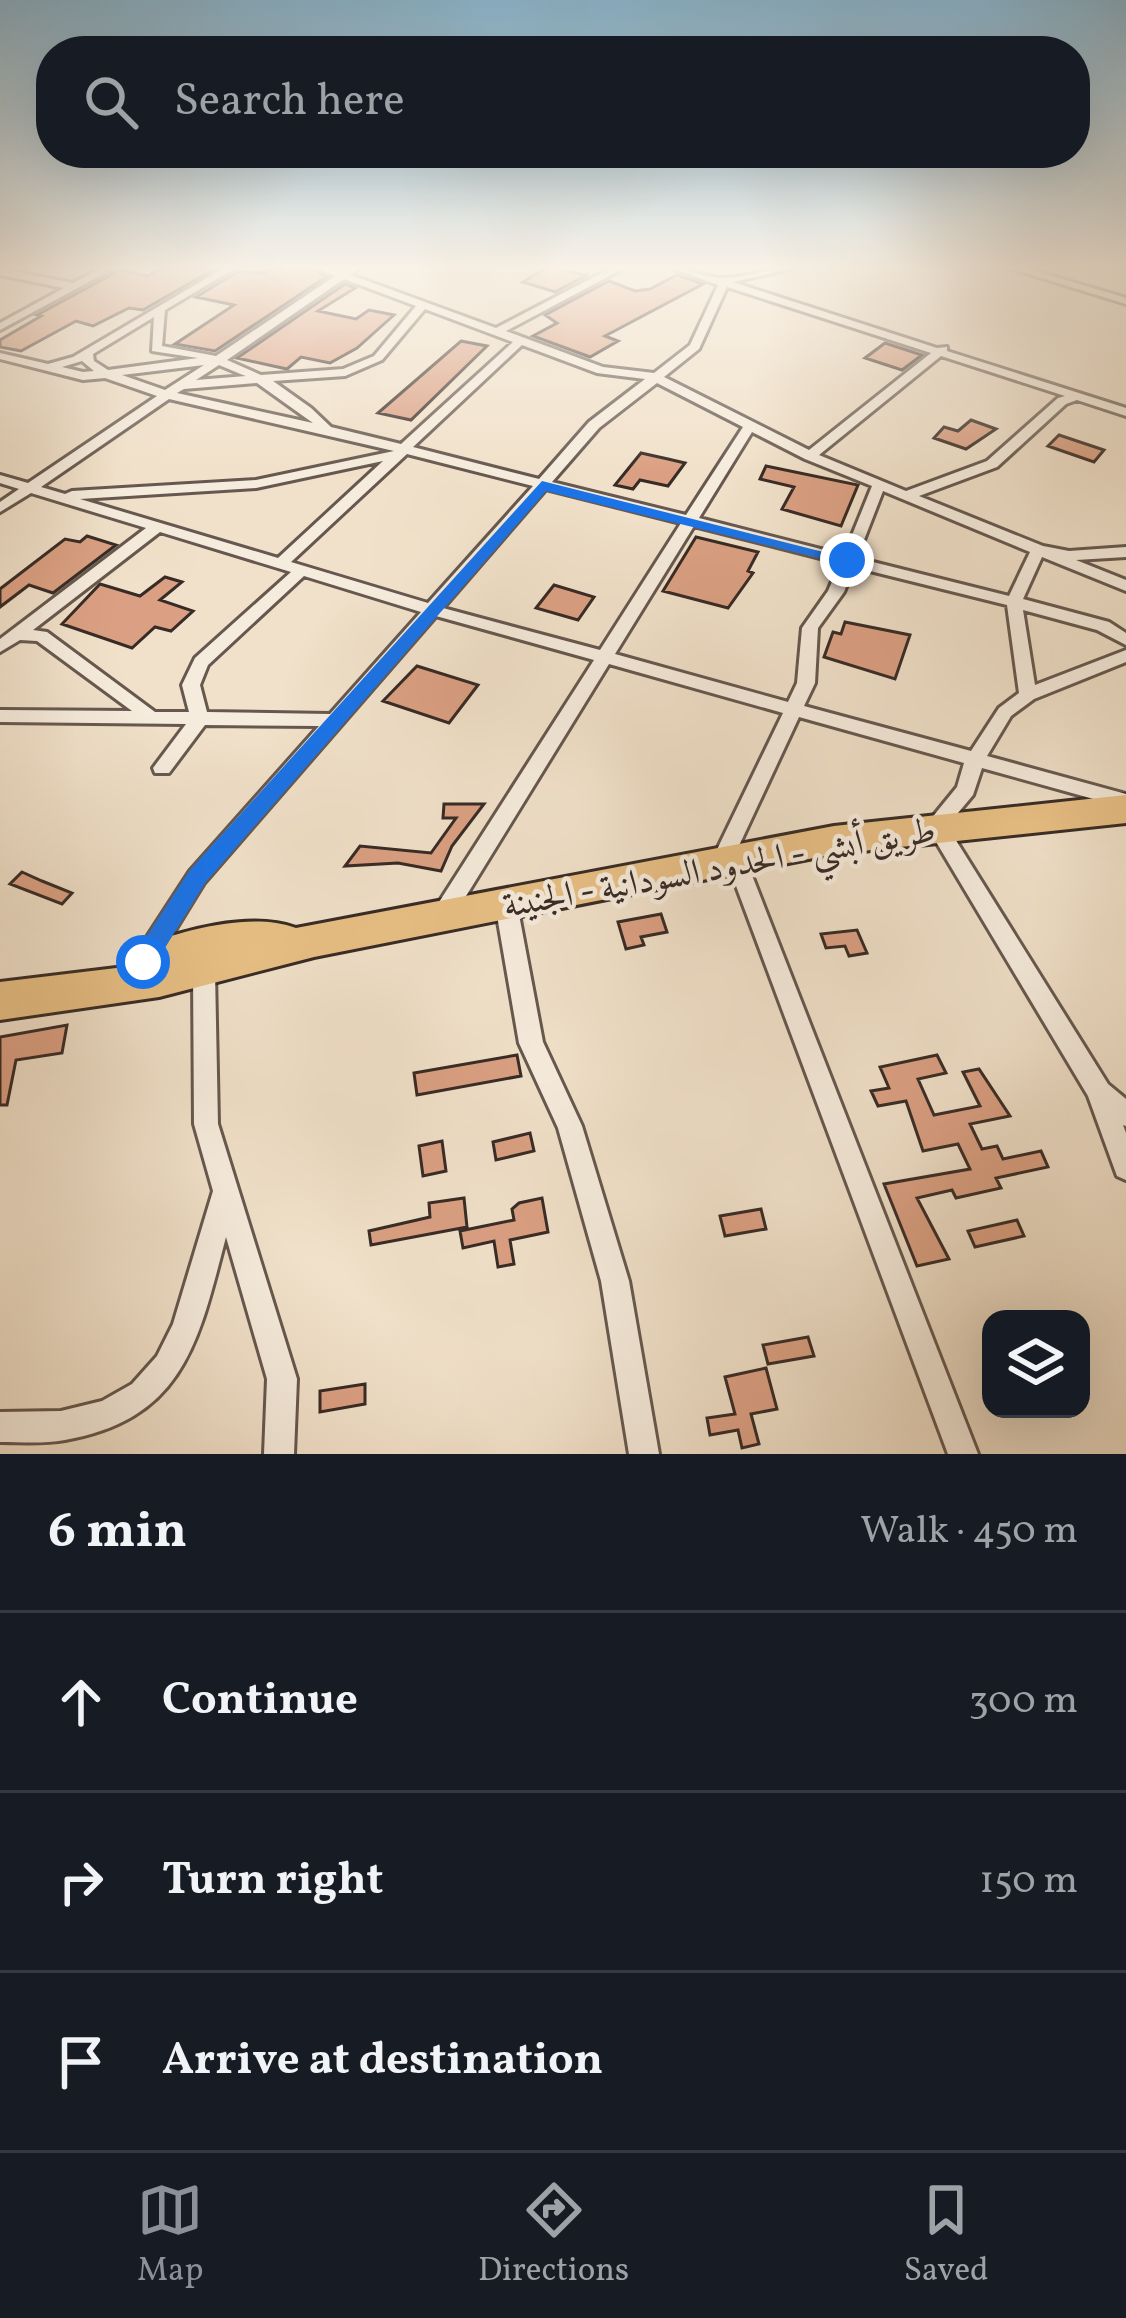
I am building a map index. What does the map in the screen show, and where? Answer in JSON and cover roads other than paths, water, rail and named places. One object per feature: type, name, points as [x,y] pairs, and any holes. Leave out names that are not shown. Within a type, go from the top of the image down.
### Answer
[{"type":"highway","name":"طريق أبشي - الحدود السودانية - الجنينة","points":[[314,940],[936,825],[1126,805]]},
{"type":"highway","points":[[0,1001],[140,974],[230,941],[314,940]]},
{"type":"highway","points":[[0,980],[204,972],[314,940]]},
{"type":"street","points":[[44,370],[119,334]]},
{"type":"street","points":[[158,334],[156,349],[215,360],[256,376],[296,400],[328,430]]},
{"type":"street","points":[[0,508],[255,334]]},
{"type":"street","points":[[172,390],[256,376],[345,372],[378,358],[398,334]]},
{"type":"street","points":[[496,334],[601,370],[655,377],[810,456],[1126,586]]},
{"type":"street","points":[[140,974],[197,877],[594,425],[694,347],[700,334]]},
{"type":"street","points":[[894,334],[1126,412]]},
{"type":"street","points":[[280,564],[406,452],[519,342]]},
{"type":"street","points":[[810,456],[943,349]]},
{"type":"street","points":[[87,353],[88,362],[106,374],[1014,602],[1103,626],[1126,640]]},
{"type":"street","points":[[0,356],[83,376],[215,360]]},
{"type":"street","points":[[905,496],[992,464],[1062,401],[1089,397]]},
{"type":"street","points":[[442,916],[750,425]]},
{"type":"street","points":[[59,496],[256,484],[406,452]]},
{"type":"street","points":[[0,479],[433,610],[1126,805]]},
{"type":"street","points":[[879,485],[836,592],[810,628],[806,683],[728,861],[963,1454]]},
{"type":"street","points":[[5,642],[158,527]]},
{"type":"street","points":[[1038,550],[1069,556],[1126,552]]},
{"type":"street","points":[[1028,694],[1014,602],[1038,550]]},
{"type":"street","points":[[200,718],[190,685],[201,662],[302,570]]},
{"type":"street","points":[[5,642],[41,636],[148,714]]},
{"type":"street","points":[[1126,656],[1028,694],[1005,712],[974,762],[966,790],[936,825],[1099,1092],[1126,1167]]},
{"type":"street","points":[[0,716],[126,719],[148,714],[338,720]]},
{"type":"street","points":[[162,768],[200,718]]},
{"type":"street","points":[[506,904],[531,1043],[570,1126],[615,1281],[644,1454]]},
{"type":"street","points":[[204,972],[206,1124],[282,1379],[279,1454]]},
{"type":"street","points":[[1099,1092],[1126,1114]]},
{"type":"street","points":[[0,1427],[45,1430],[111,1418],[159,1382],[181,1341],[227,1186]]}]
